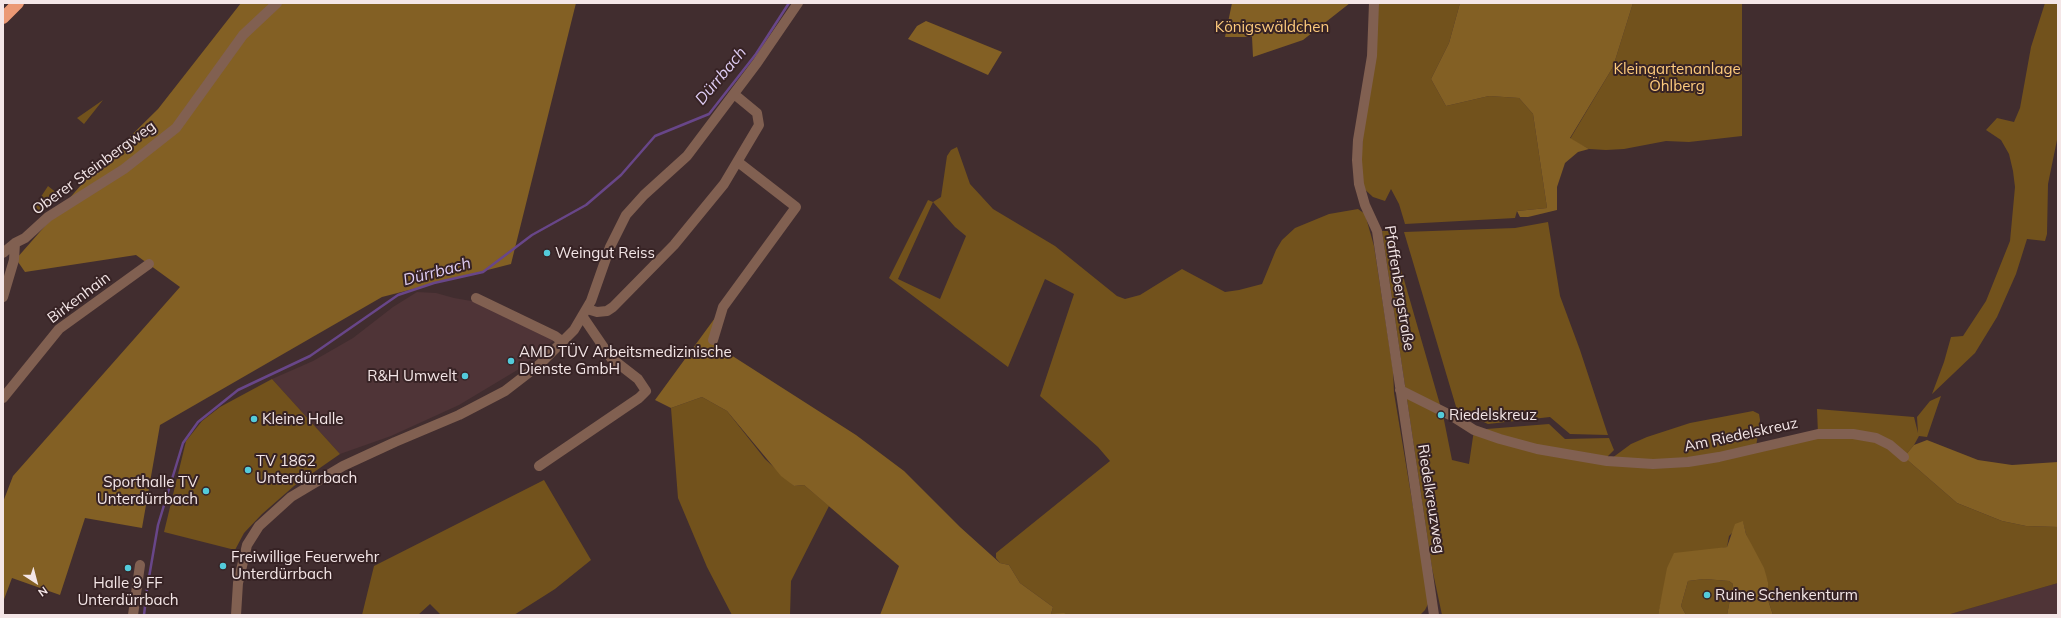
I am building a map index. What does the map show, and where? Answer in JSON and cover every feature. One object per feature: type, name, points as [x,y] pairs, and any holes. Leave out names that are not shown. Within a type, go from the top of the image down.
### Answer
[{"type":"highway","points":[[3,18],[18,3]]},
{"type":"street","name":"Oberer Steinbergweg","points":[[3,253],[25,238],[48,217],[124,169],[176,128],[243,35],[278,3]]},
{"type":"street","points":[[236,615],[238,583],[247,545],[259,526],[291,497],[343,466],[459,415],[499,395],[534,368],[563,342],[586,313],[610,247],[626,215],[644,195],[687,156],[734,94],[798,3]]},
{"type":"street","name":"Pfaffenbergstraße","points":[[1374,3],[1372,56],[1358,140],[1357,160],[1359,184],[1365,205],[1376,230],[1400,390]]},
{"type":"street","points":[[586,313],[607,311],[614,307],[674,245],[724,184],[756,131],[760,120],[757,113],[734,94]]},
{"type":"street","points":[[713,340],[723,307],[796,208],[738,162]]},
{"type":"street","points":[[3,297],[14,260],[16,243]]},
{"type":"street","name":"Birkenhain","points":[[3,398],[59,329],[149,264]]},
{"type":"street","points":[[476,298],[556,336],[563,342]]},
{"type":"street","points":[[539,466],[639,398],[646,391],[638,379],[611,358],[586,313]]},
{"type":"street","name":"Am Riedelskreuz","points":[[1400,390],[1452,416],[1474,430],[1500,440],[1607,461],[1653,464],[1688,462],[1719,457],[1818,434],[1853,434],[1876,438],[1890,445],[1904,457]]},
{"type":"street","name":"Riedelkreuzweg","points":[[1400,390],[1432,614]]},
{"type":"street","points":[[133,615],[140,564]]},
{"type":"shaded area","points":[[417,292],[436,293],[477,302],[552,338],[553,341],[519,369],[459,405],[391,436],[340,454],[272,379],[313,361],[353,338],[393,307]]},
{"type":"shaded area","points":[[2058,583],[2058,615],[1947,615]]},
{"type":"green space","points":[[241,3],[576,3],[511,264],[382,297],[160,425],[142,528],[85,518],[60,595],[12,578],[3,602],[3,502],[13,476],[180,287],[136,255],[25,272],[16,259],[82,184],[158,109]]},
{"type":"green space","name":"Königswäldchen","points":[[1232,3],[1350,3],[1303,40],[1253,57],[1252,37],[1225,37]]},
{"type":"green space","points":[[1374,3],[1460,3],[1449,43],[1431,79],[1446,106],[1489,96],[1519,98],[1533,114],[1547,208],[1517,211],[1515,218],[1405,224],[1399,204],[1391,189],[1385,201],[1373,197],[1359,184]]},
{"type":"green space","points":[[1460,3],[1633,3],[1613,67],[1570,138],[1589,149],[1578,152],[1565,163],[1557,187],[1557,210],[1528,217],[1520,217],[1517,211],[1547,208],[1533,114],[1519,98],[1489,96],[1446,106],[1431,79],[1449,43]]},
{"type":"green space","name":"Kleingartenanlage Öhlberg","points":[[1633,3],[1742,3],[1742,136],[1689,142],[1666,141],[1624,149],[1606,150],[1589,149],[1570,139],[1613,67]]},
{"type":"green space","points":[[2045,3],[2058,3],[2058,135],[2048,184],[2047,234],[2045,241],[2027,239],[2016,274],[1997,317],[1975,353],[1932,394],[1944,362],[1951,337],[1963,336],[1986,301],[2010,241],[2015,187],[2013,171],[2009,154],[2001,140],[1986,130],[1997,118],[2014,122],[2020,108],[2031,47]]},
{"type":"green space","points":[[926,21],[1002,52],[988,75],[908,39],[917,26]]},
{"type":"green space","points":[[103,100],[84,124],[77,118]]},
{"type":"green space","points":[[957,147],[970,184],[993,209],[1055,246],[1117,296],[1125,299],[1140,295],[1182,269],[1225,292],[1262,284],[1276,250],[1282,240],[1295,228],[1329,214],[1358,209],[1365,214],[1374,246],[1393,370],[1394,393],[1429,602],[1425,610],[1420,615],[1051,614],[1053,607],[1020,583],[1009,565],[1000,563],[996,558],[996,553],[1110,461],[1098,447],[1040,396],[1074,294],[1045,279],[1008,367],[889,278],[928,200],[933,202],[941,197],[947,156],[951,150]],"holes":[[[933,202],[955,227],[966,236],[940,299],[898,279]]]},
{"type":"green space","points":[[48,186],[58,194],[38,214],[33,209]]},
{"type":"green space","points":[[1548,222],[1560,296],[1580,350],[1608,435],[1570,434],[1550,417],[1488,424],[1457,410],[1404,232],[1515,228]]},
{"type":"green space","points":[[1382,231],[1390,231],[1443,415],[1452,460],[1469,464],[1474,430],[1549,424],[1565,439],[1609,438],[1614,450],[1608,456],[1608,461],[1631,444],[1647,437],[1690,423],[1753,411],[1759,414],[1760,420],[1756,447],[1818,434],[1817,409],[1914,417],[1918,433],[1917,417],[1930,401],[1941,396],[1927,437],[1919,436],[1904,457],[1957,503],[2002,521],[2026,526],[2058,527],[2058,583],[1947,615],[1773,615],[1768,600],[1768,582],[1746,534],[1743,522],[1729,536],[1727,547],[1717,549],[1662,598],[1658,615],[1442,615],[1432,568]]},
{"type":"green space","points":[[723,307],[713,340],[720,348],[856,435],[904,471],[960,527],[1000,563],[1009,565],[1020,583],[1053,607],[1051,614],[1064,613],[1067,615],[880,615],[899,566],[804,485],[794,486],[781,476],[727,411],[702,397],[671,408],[655,400]]},
{"type":"green space","name":"TV 1862 Unterdürrbach","points":[[272,379],[340,454],[294,486],[262,514],[244,533],[235,550],[164,532],[186,441],[202,421],[220,407]]},
{"type":"green space","points":[[702,397],[727,411],[765,459],[794,486],[804,485],[829,506],[791,581],[790,615],[732,615],[707,567],[678,498],[671,408]]},
{"type":"green space","points":[[1927,440],[1978,460],[2012,465],[2058,462],[2058,527],[2026,526],[2002,521],[1957,503],[1904,457],[1914,445]]},
{"type":"green space","points":[[544,480],[591,560],[555,589],[514,615],[441,615],[430,604],[418,615],[362,615],[374,566]]},
{"type":"green space","points":[[1743,521],[1746,534],[1764,568],[1768,582],[1768,600],[1773,615],[1727,615],[1733,584],[1729,581],[1704,579],[1688,581],[1681,606],[1686,615],[1658,615],[1667,568],[1674,553],[1727,547],[1735,524]]},
{"type":"green space","name":"Ruine Schenkenturm","points":[[1704,579],[1729,581],[1733,584],[1727,615],[1686,615],[1681,606],[1688,581]]},
{"type":"waterway","name":"Dürrbach","points":[[144,615],[158,525],[183,443],[198,422],[238,390],[310,356],[398,295],[434,283],[483,272],[532,235],[586,205],[621,175],[655,136],[709,114],[756,54],[789,3]]},
{"type":"place","name":"Weingut Reiss","points":[[547,253]]},
{"type":"place","name":"AMD TÜV Arbeitsmedizinische Dienste GmbH","points":[[511,361]]},
{"type":"place","name":"R&H Umwelt","points":[[465,376]]},
{"type":"place","name":"Riedelskreuz","points":[[1441,415]]},
{"type":"place","name":"Kleine Halle","points":[[254,419]]},
{"type":"place","name":"TV 1862 Unterdürrbach","points":[[248,470]]},
{"type":"place","name":"Sporthalle TV Unterdürrbach","points":[[206,491]]},
{"type":"place","name":"Freiwillige Feuerwehr Unterdürrbach","points":[[223,566]]},
{"type":"place","name":"Halle 9 FF Unterdürrbach","points":[[128,568]]},
{"type":"place","name":"Ruine Schenkenturm","points":[[1707,595]]}]
